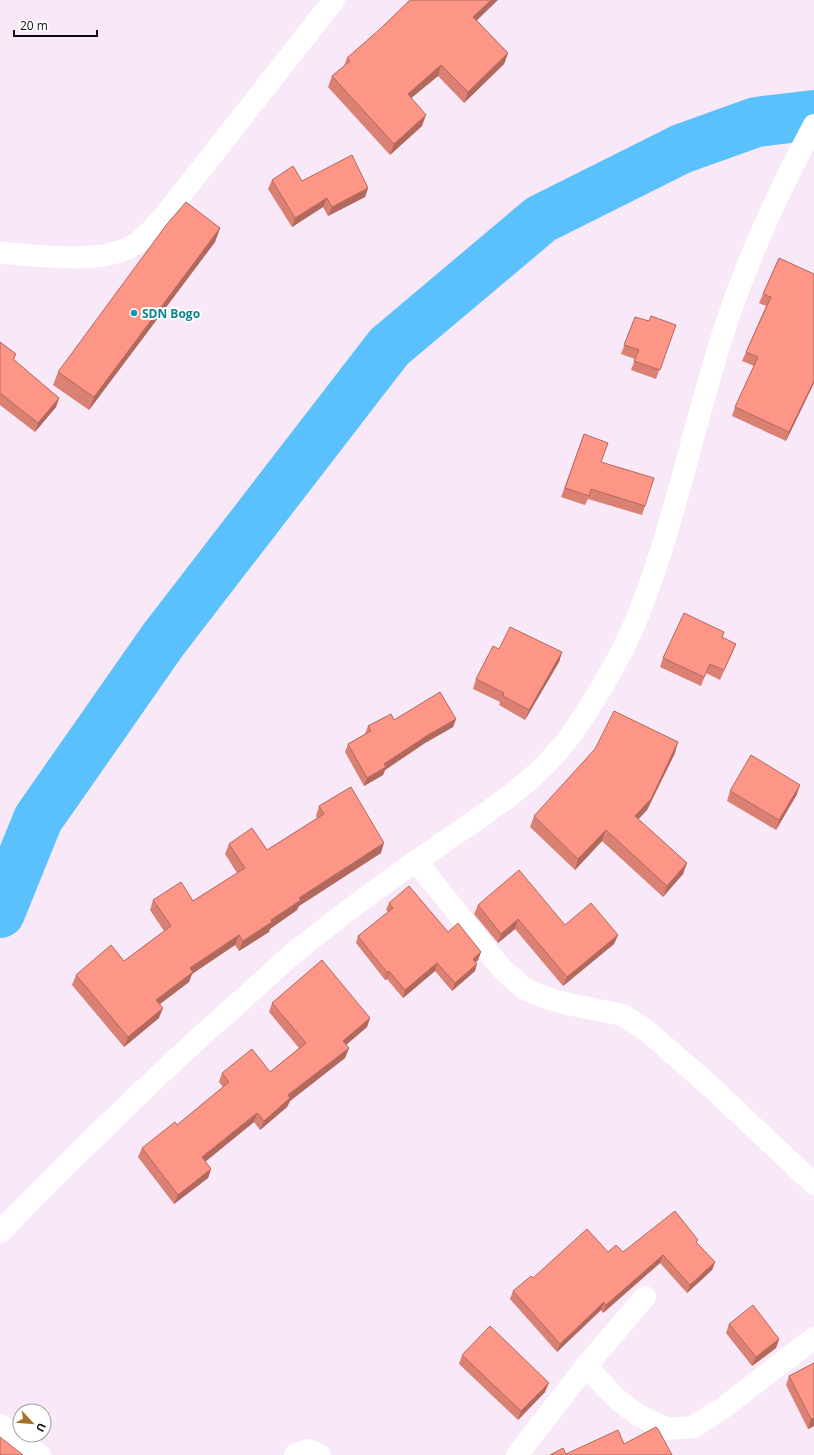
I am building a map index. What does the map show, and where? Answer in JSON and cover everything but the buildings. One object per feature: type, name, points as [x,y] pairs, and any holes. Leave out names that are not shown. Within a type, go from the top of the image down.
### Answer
[{"type":"street","points":[[0,253],[83,257],[112,255],[133,246],[156,225],[180,196],[334,0]]},
{"type":"street","points":[[0,1232],[99,1131],[191,1045],[299,949],[416,861],[526,784],[571,735],[600,690],[625,645],[639,614],[667,532],[722,335],[745,271],[786,176],[810,133]]},
{"type":"street","points":[[416,861],[502,969],[526,989],[541,996],[563,1003],[624,1015],[646,1030],[709,1085],[814,1184]]},
{"type":"street","points":[[517,1455],[586,1366],[645,1296]]},
{"type":"street","points":[[586,1366],[616,1398],[638,1416],[667,1429],[693,1427],[723,1408],[814,1338]]},
{"type":"street","points":[[0,1425],[40,1455]]},
{"type":"street","points":[[295,1455],[308,1450],[320,1455]]},
{"type":"waterway","points":[[0,913],[38,819],[163,640],[389,347],[541,219],[681,149],[756,122],[814,115]]},
{"type":"place","name":"SDN Bogo","points":[[134,313]]}]
